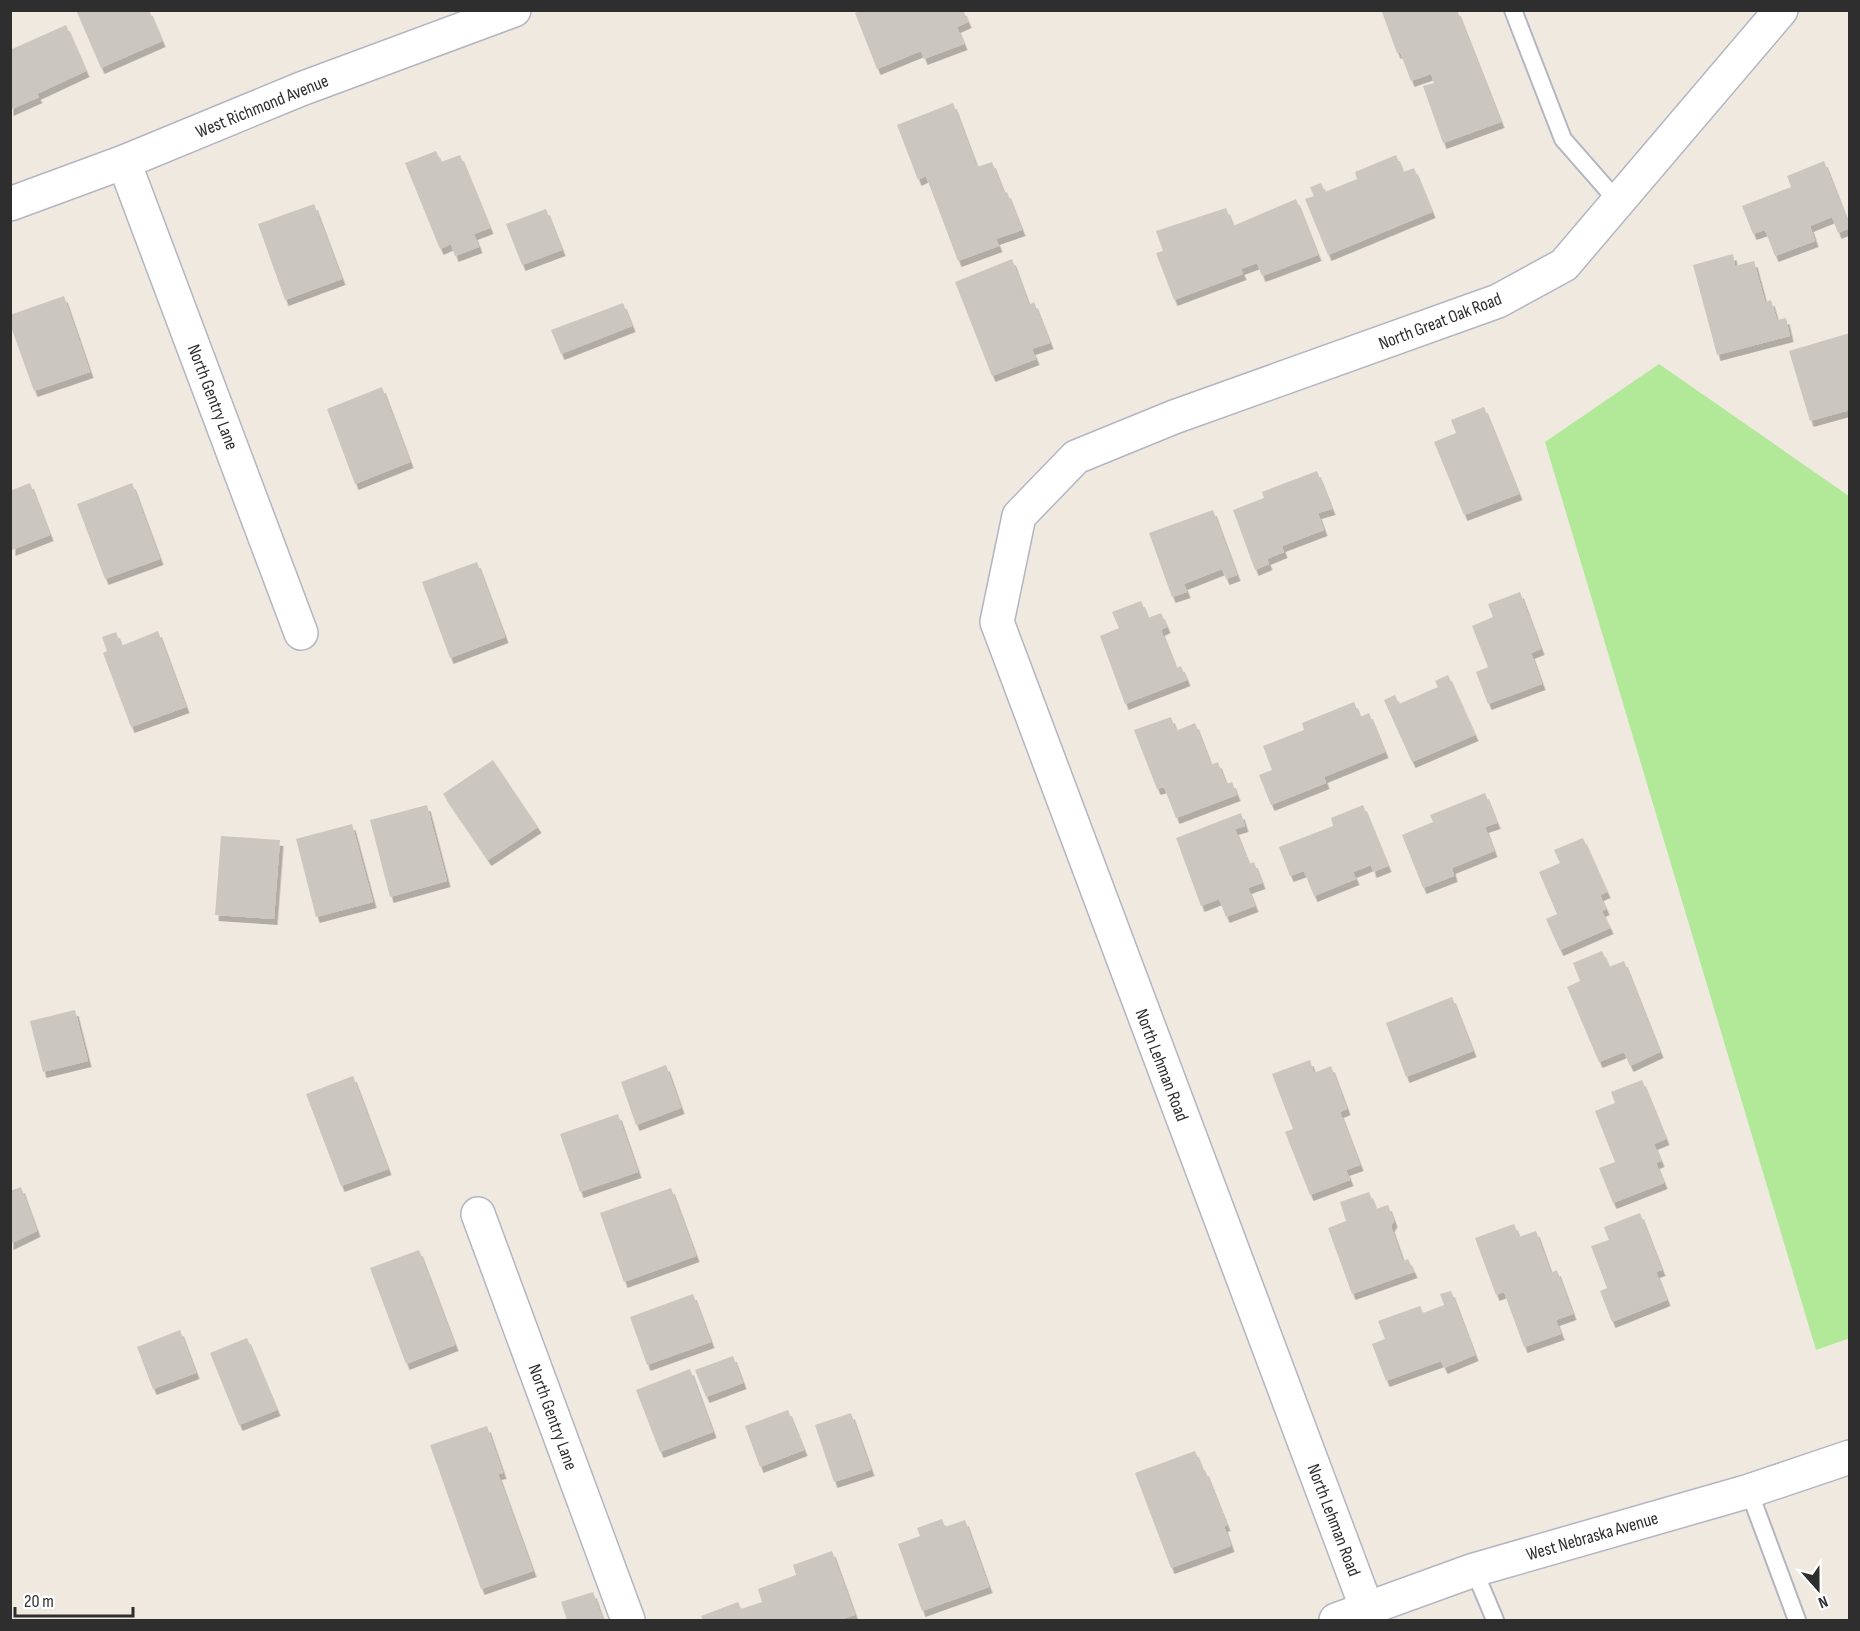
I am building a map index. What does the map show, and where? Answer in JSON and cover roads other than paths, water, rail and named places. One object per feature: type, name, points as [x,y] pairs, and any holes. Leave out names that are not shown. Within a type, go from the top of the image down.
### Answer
[{"type":"street","name":"West Richmond Avenue","points":[[10,204],[124,162],[301,89],[514,10]]},
{"type":"street","name":"North Great Oak Road","points":[[1019,516],[1076,457],[1174,417],[1497,301],[1564,265],[1781,10]]},
{"type":"street","name":"North Gentry Lane","points":[[124,162],[302,633]]},
{"type":"street","name":"North Lehman Road","points":[[1019,516],[997,622],[1367,1609]]},
{"type":"street","name":"North Gentry Lane","points":[[478,1214],[628,1620]]},
{"type":"street","name":"West Nebraska Avenue","points":[[1336,1620],[1474,1570],[1749,1491],[1850,1456]]},
{"type":"lane","points":[[1513,10],[1563,139],[1619,203]]},
{"type":"lane","points":[[1749,1491],[1797,1620]]},
{"type":"lane","points":[[1474,1570],[1495,1620]]}]
